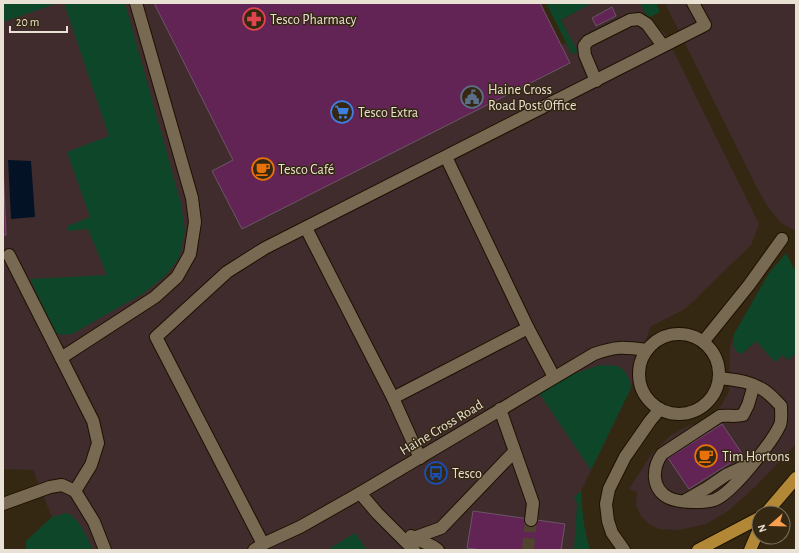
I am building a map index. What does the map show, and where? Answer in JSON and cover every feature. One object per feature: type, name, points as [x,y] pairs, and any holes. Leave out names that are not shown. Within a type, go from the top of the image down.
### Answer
[{"type":"main road","points":[[773,505],[796,478]]},
{"type":"main road","points":[[698,550],[751,522]]},
{"type":"street","points":[[61,358],[155,297],[177,277],[190,254],[195,222],[192,198],[136,3]]},
{"type":"street","points":[[259,547],[156,337],[227,272],[265,248],[705,26],[693,3]]},
{"type":"street","points":[[596,81],[585,55],[584,46],[588,41],[623,23],[630,20],[639,19],[646,22],[663,46]]},
{"type":"street","points":[[446,157],[528,328],[554,376]]},
{"type":"street","points":[[306,228],[392,398],[420,458]]},
{"type":"street","points":[[703,342],[782,239]]},
{"type":"street","points":[[9,255],[93,421],[98,442],[91,466],[75,491]]},
{"type":"street","points":[[392,398],[528,328]]},
{"type":"street","points":[[674,335],[694,337],[703,342],[712,352],[718,365],[719,378],[715,391],[707,402],[696,410],[683,414],[671,413],[660,409],[651,403],[644,393],[640,383],[639,371],[647,350],[654,343],[664,337],[674,335]]},
{"type":"street","name":"Haine Cross Road","points":[[259,547],[300,527],[360,493],[554,376],[594,354],[607,349],[623,347],[647,350]]},
{"type":"street","points":[[719,378],[744,381],[764,390],[781,406],[781,423],[764,450],[733,487],[715,500],[682,502],[668,498],[658,488],[654,474],[658,460],[662,454],[720,416],[743,415],[754,386]]},
{"type":"street","points":[[500,409],[533,503],[531,520]]},
{"type":"street","points":[[624,550],[612,533],[608,521],[606,504],[609,489],[625,457],[660,409]]},
{"type":"street","points":[[416,537],[441,528],[514,452]]},
{"type":"street","points":[[3,504],[50,487],[62,486],[75,491],[94,522],[105,550]]},
{"type":"street","points":[[360,493],[377,513],[414,550]]},
{"type":"street","points":[[396,533],[416,537],[438,550]]},
{"type":"street","points":[[396,533],[407,550]]},
{"type":"shaded area","points":[[3,3],[540,3],[561,45],[566,43],[572,54],[577,51],[561,20],[592,3],[640,3],[648,18],[665,34],[759,224],[751,245],[685,309],[650,327],[631,388],[581,491],[585,534],[590,550],[26,550],[26,541],[52,517],[33,470],[3,469]]},
{"type":"shaded area","points":[[665,3],[796,3],[796,231],[781,223],[768,207],[757,188]]},
{"type":"shaded area","points":[[734,334],[733,343],[743,353],[756,341],[783,354],[788,360],[796,353],[796,444],[756,486],[728,511],[706,524],[679,530],[659,529],[649,524],[641,516],[636,505],[637,492],[629,489],[651,455],[670,436],[686,427],[709,419],[722,405],[729,391],[730,348]]},
{"type":"green space","points":[[3,3],[58,3],[3,22]]},
{"type":"green space","points":[[64,3],[125,3],[181,204],[185,231],[179,258],[165,276],[144,293],[72,334],[62,335],[56,333],[30,279],[107,275],[88,229],[68,231],[68,226],[90,217],[67,152],[109,136]]},
{"type":"green space","points":[[546,3],[592,3],[561,20],[578,52],[572,54]]},
{"type":"green space","points":[[640,3],[656,3],[660,12],[648,18]]},
{"type":"green space","points":[[786,253],[796,272],[796,353],[788,360],[783,355],[775,362],[756,341],[743,353],[738,353],[734,347],[734,334],[769,273]]},
{"type":"green space","points":[[600,365],[620,367],[627,375],[631,388],[591,470],[539,393],[567,376]]},
{"type":"green space","points":[[581,491],[586,535],[590,550],[574,550],[577,504],[574,497]]},
{"type":"green space","points":[[67,513],[76,519],[86,534],[93,550],[26,550],[26,541],[52,517]]},
{"type":"green space","points":[[355,533],[367,550],[327,550]]},
{"type":"water","points":[[8,160],[31,161],[35,217],[11,219]]},
{"type":"building","name":"Tesco Extra","points":[[154,3],[540,3],[570,63],[242,229],[212,171],[233,160]]},
{"type":"building","points":[[612,7],[616,16],[596,26],[592,18]]},
{"type":"building","points":[[3,164],[6,235],[3,235]]},
{"type":"building","name":"Tim Hortons","points":[[722,424],[743,455],[689,489],[668,458]]},
{"type":"building","points":[[473,511],[565,524],[561,550],[481,550],[467,548]]},
{"type":"tunnel","points":[[528,550],[531,520]]},
{"type":"place","name":"Tesco Pharmacy","points":[[254,19]]},
{"type":"place","name":"Haine Cross Road Post Office","points":[[472,97]]},
{"type":"place","name":"Tesco Extra","points":[[342,112]]},
{"type":"place","name":"Tesco Café","points":[[263,169]]},
{"type":"place","name":"Tim Hortons","points":[[706,456]]},
{"type":"place","name":"Tesco","points":[[436,473]]}]
